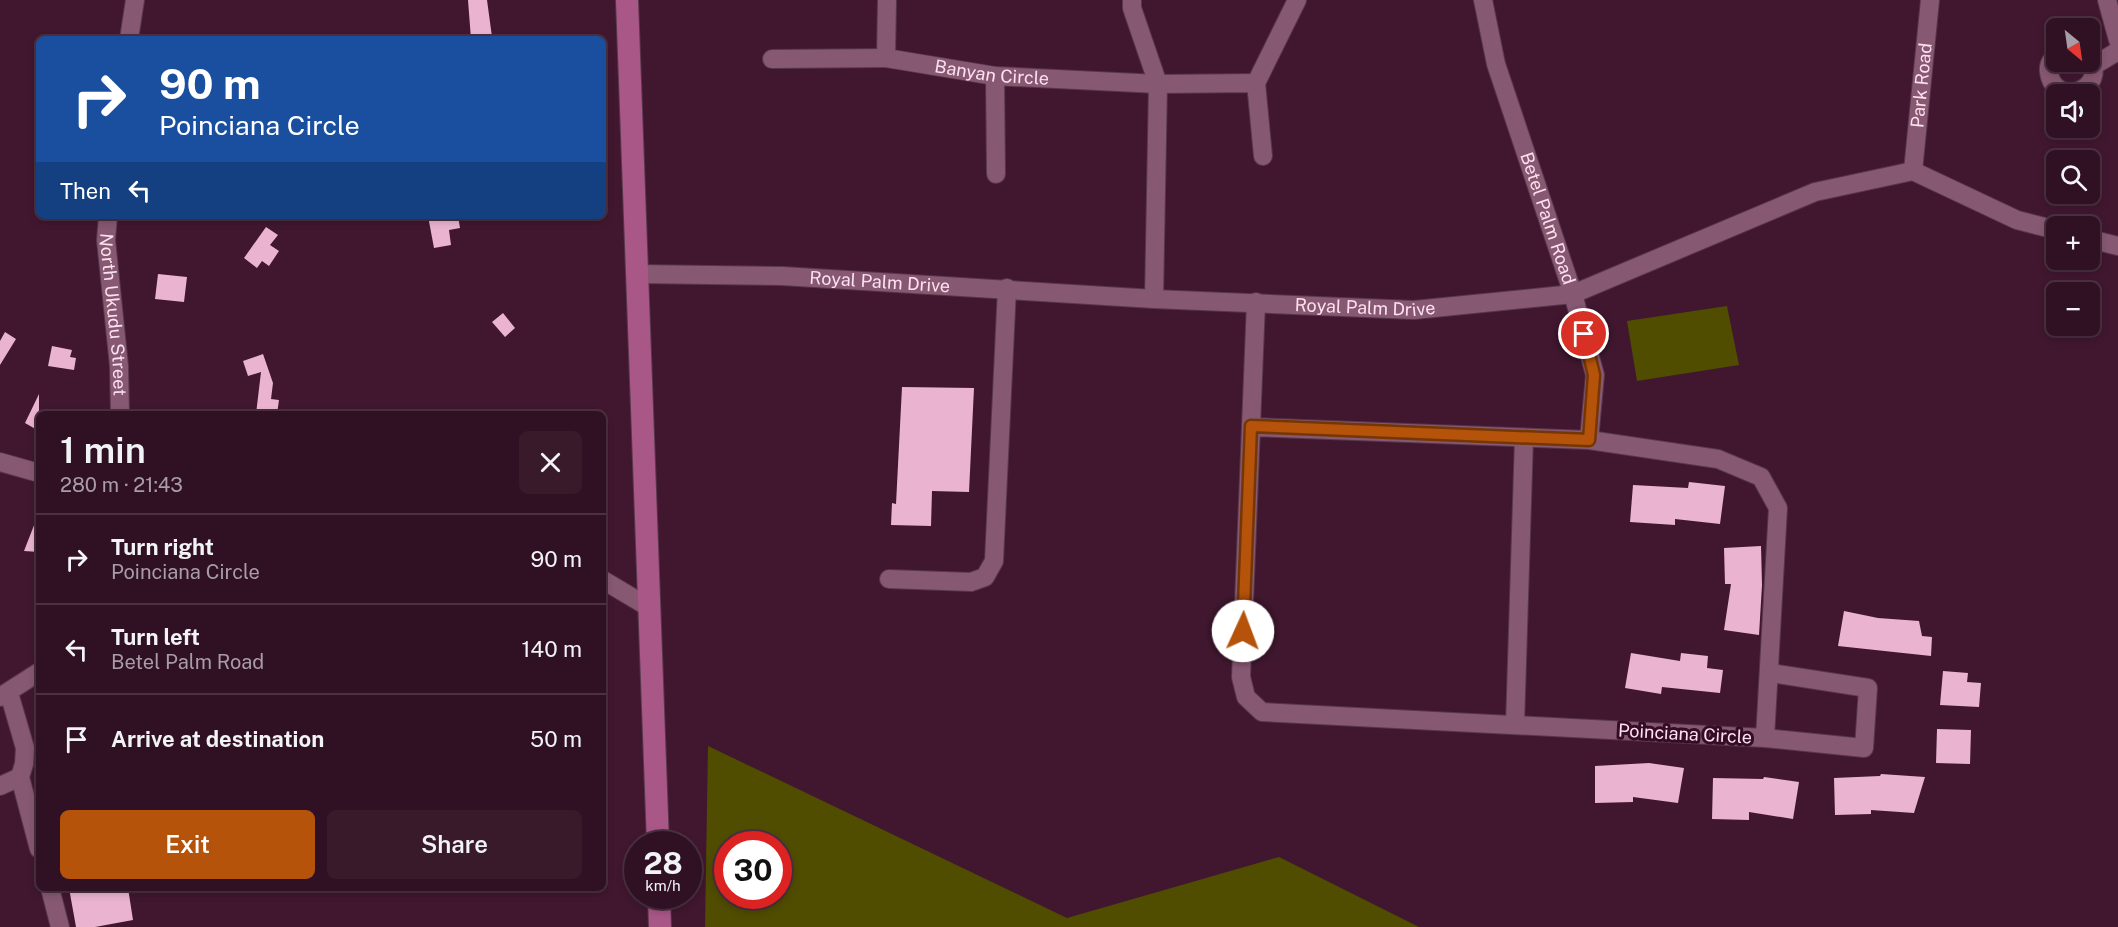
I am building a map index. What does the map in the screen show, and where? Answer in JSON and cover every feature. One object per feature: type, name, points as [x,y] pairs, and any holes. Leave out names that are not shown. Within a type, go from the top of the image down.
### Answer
[{"type":"main road","points":[[627,0],[658,831]]},
{"type":"main road","points":[[659,909],[660,927]]},
{"type":"street","points":[[129,36],[135,0]]},
{"type":"street","points":[[886,0],[886,58]]},
{"type":"street","points":[[1132,0],[1132,8],[1158,84],[1154,298]]},
{"type":"street","points":[[1263,156],[1256,82],[1297,0]]},
{"type":"street","name":"Betel Palm Road","points":[[1484,0],[1496,64],[1573,294],[1594,375],[1589,440]]},
{"type":"street","name":"Park Road","points":[[1913,171],[1930,0]]},
{"type":"street","points":[[2107,0],[2118,40]]},
{"type":"street","points":[[2100,58],[2118,51]]},
{"type":"street","name":"Banyan Circle","points":[[772,59],[886,58],[995,76],[1158,84],[1256,82]]},
{"type":"street","points":[[2049,72],[2052,83],[2058,90],[2069,94],[2079,93],[2088,87],[2093,78],[2092,72]]},
{"type":"street","points":[[995,76],[996,174]]},
{"type":"street","points":[[1913,171],[2017,220],[2046,227]]},
{"type":"street","name":"Royal Palm Drive","points":[[638,274],[782,276],[1154,298],[1414,310],[1573,294],[1815,192],[1913,171]]},
{"type":"street","name":"North Ukudu Street","points":[[108,219],[106,240],[119,366],[120,411]]},
{"type":"street","points":[[2100,242],[2118,246]]},
{"type":"street","points":[[889,579],[971,582],[985,577],[994,561],[1007,288]]},
{"type":"street","points":[[1251,426],[1256,302]]},
{"type":"street","name":"Poinciana Circle","points":[[1251,426],[1589,440],[1718,459],[1761,477],[1778,508],[1771,673],[1765,738],[1262,712],[1246,698],[1241,677],[1251,426]]},
{"type":"street","points":[[1515,725],[1524,438]]},
{"type":"street","points":[[0,462],[36,472]]},
{"type":"street","points":[[606,582],[650,608]]},
{"type":"street","points":[[1765,738],[1864,748],[1868,688],[1771,673]]},
{"type":"street","points":[[36,674],[4,695],[25,748],[20,777],[36,838]]},
{"type":"street","points":[[0,786],[20,777]]},
{"type":"street","points":[[51,891],[60,927]]},
{"type":"shaded area","points":[[1727,306],[1739,365],[1637,381],[1627,321]]},
{"type":"shaded area","points":[[708,746],[1067,918],[1279,857],[1419,927],[705,927]]},
{"type":"building","points":[[468,0],[487,0],[492,36],[471,36]]},
{"type":"building","points":[[429,219],[458,219],[460,228],[449,230],[451,245],[434,248]]},
{"type":"building","points":[[266,227],[278,235],[270,245],[279,251],[269,266],[262,261],[257,268],[244,258]]},
{"type":"building","points":[[158,274],[187,277],[184,302],[155,299]]},
{"type":"building","points":[[503,313],[515,328],[505,337],[492,322]]},
{"type":"building","points":[[5,332],[16,339],[0,365],[0,341]]},
{"type":"building","points":[[52,346],[72,350],[70,357],[76,358],[74,370],[48,366]]},
{"type":"building","points":[[263,354],[273,383],[271,399],[279,400],[277,411],[256,411],[261,372],[248,376],[243,361]]},
{"type":"building","points":[[902,387],[974,388],[969,492],[932,491],[931,526],[891,525],[892,503],[896,504]]},
{"type":"building","points":[[39,394],[36,429],[25,423]]},
{"type":"building","points":[[1689,482],[1725,486],[1720,524],[1675,519],[1675,525],[1630,522],[1633,485],[1688,488]]},
{"type":"building","points":[[36,520],[36,552],[24,551]]},
{"type":"building","points":[[1761,546],[1762,585],[1759,635],[1724,630],[1731,584],[1725,584],[1724,548]]},
{"type":"building","points":[[1844,611],[1878,618],[1919,621],[1922,636],[1932,637],[1931,656],[1838,646]]},
{"type":"building","points":[[1631,653],[1680,661],[1681,653],[1708,656],[1707,668],[1723,670],[1720,693],[1662,687],[1661,694],[1625,688]]},
{"type":"building","points":[[1943,671],[1968,673],[1967,682],[1981,683],[1979,707],[1940,705]]},
{"type":"building","points":[[1937,729],[1971,730],[1970,764],[1936,763]]},
{"type":"building","points":[[1649,763],[1684,768],[1678,803],[1633,797],[1633,802],[1595,803],[1595,766]]},
{"type":"building","points":[[1881,774],[1925,777],[1914,813],[1871,810],[1871,814],[1835,815],[1834,778],[1880,776]]},
{"type":"building","points":[[1764,777],[1799,782],[1793,819],[1749,812],[1749,820],[1712,819],[1713,778],[1763,779]]},
{"type":"building","points":[[70,891],[128,891],[133,920],[95,927],[76,927]]},
{"type":"route","points":[[1243,631],[1251,426],[1589,440],[1594,375],[1584,334]]}]
